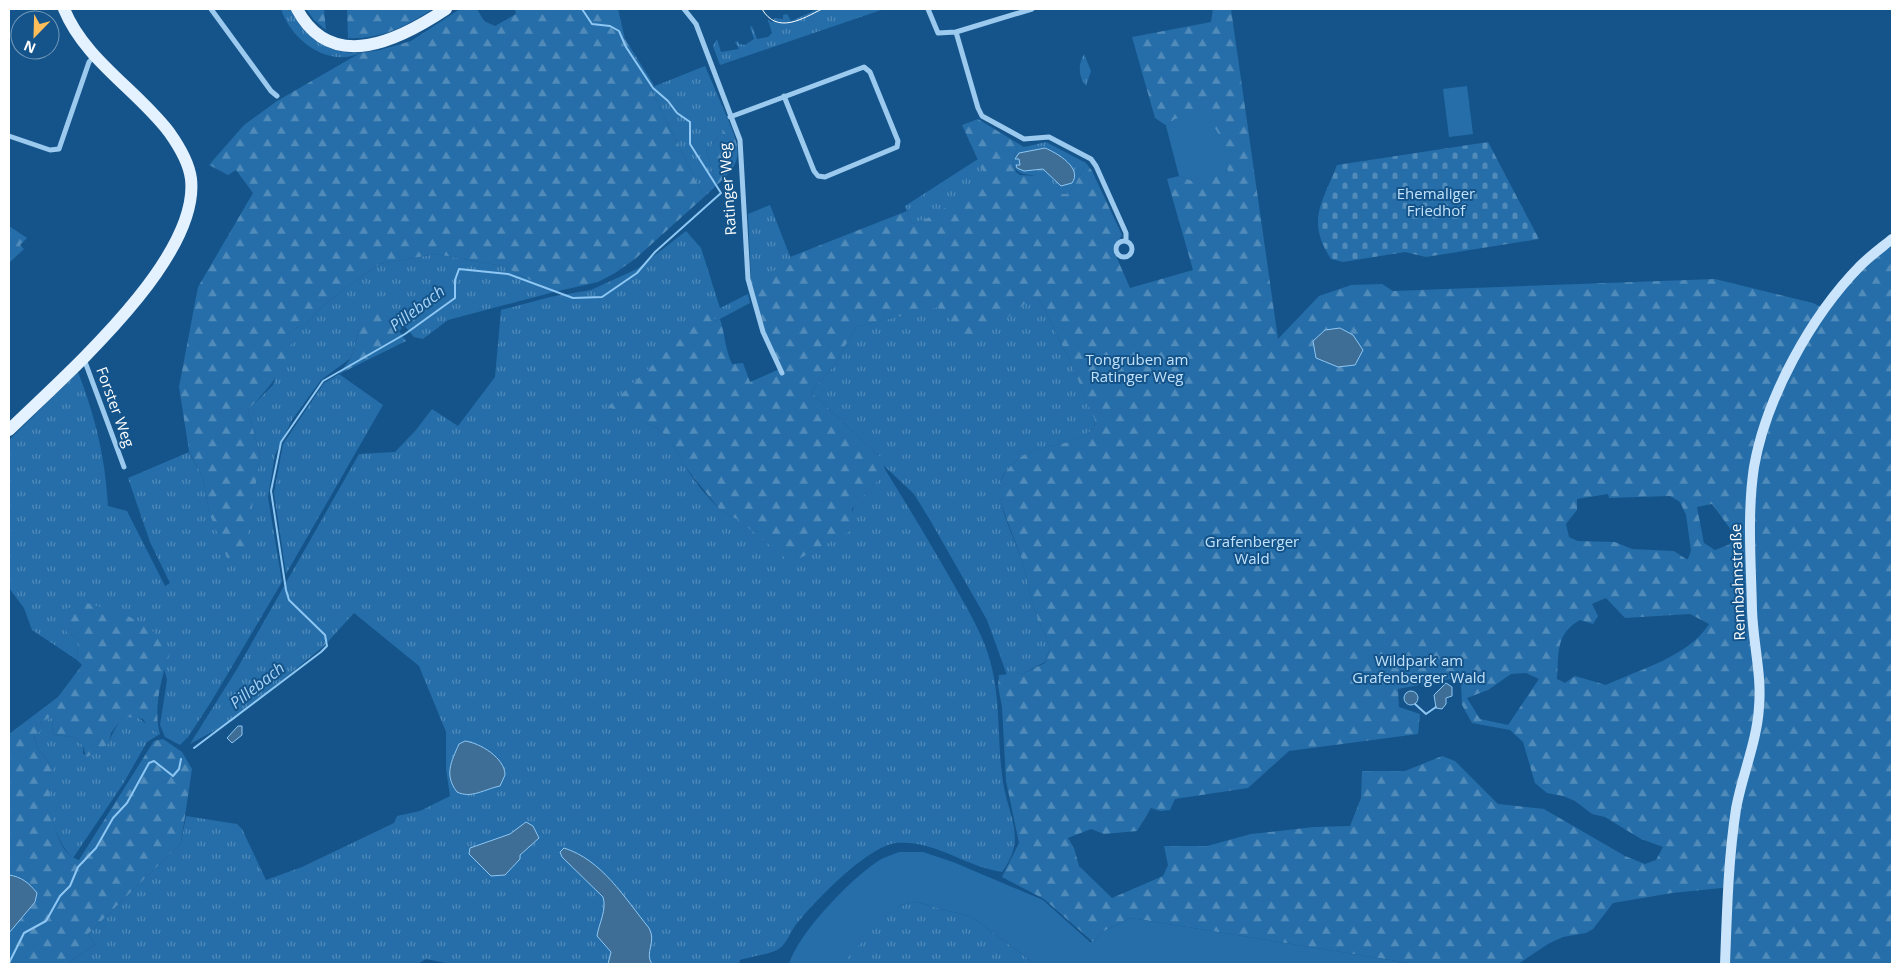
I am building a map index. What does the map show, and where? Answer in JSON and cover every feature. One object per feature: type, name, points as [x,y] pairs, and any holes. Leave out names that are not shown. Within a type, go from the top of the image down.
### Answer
[{"type":"main road","points":[[9,430],[131,308],[167,255],[186,217],[191,187],[187,164],[172,137],[95,56],[76,32],[64,9]]},
{"type":"main road","points":[[298,9],[305,21],[321,36],[334,43],[356,46],[379,44],[400,36],[446,9]]},
{"type":"street","points":[[212,9],[271,91],[277,96]]},
{"type":"street","name":"Ratinger Weg","points":[[684,9],[696,24],[740,140],[748,279],[763,332],[782,373]]},
{"type":"street","points":[[928,9],[938,34],[956,32],[1032,9]]},
{"type":"street","points":[[956,32],[982,116],[1024,139],[1049,137],[1091,159],[1123,225],[1126,241]]},
{"type":"street","points":[[9,136],[50,150],[59,149],[89,62],[95,56]]},
{"type":"street","points":[[730,117],[784,96],[861,68],[866,68],[870,72],[898,141],[897,148],[825,177],[818,176],[814,171],[784,96]]},
{"type":"street","name":"Rennbahnstraße","points":[[1725,964],[1729,877],[1737,808],[1757,727],[1760,705],[1752,616],[1751,539],[1753,482],[1759,445],[1772,408],[1810,331],[1851,276],[1871,255],[1892,239]]},
{"type":"street","name":"Forster Weg","points":[[84,357],[124,467]]},
{"type":"green space","points":[[281,9],[290,9],[303,28],[318,42],[327,47],[348,53],[360,53],[348,57],[336,57],[312,48],[293,31]]},
{"type":"green space","points":[[306,9],[324,9],[326,30],[314,20]]},
{"type":"green space","points":[[347,9],[433,9],[393,31],[371,37],[348,38]]},
{"type":"green space","points":[[460,9],[477,9],[484,21],[495,26],[516,14],[515,9],[618,9],[625,39],[654,85],[650,88],[704,197],[635,259],[598,282],[554,292],[502,266],[436,254],[379,264],[327,302],[305,325],[293,329],[290,352],[285,363],[272,383],[248,410],[260,456],[246,547],[241,557],[227,558],[209,512],[203,478],[189,451],[179,387],[198,287],[253,193],[236,170],[228,175],[209,165],[244,125],[277,101],[360,53],[380,50],[411,41]]},
{"type":"green space","points":[[818,9],[884,9],[720,65],[713,46],[717,39],[721,52],[739,49],[735,42],[738,41],[739,44],[745,45],[754,39],[750,27],[752,26],[757,39],[768,37],[772,33],[768,20],[772,22],[775,18],[783,19],[783,15],[787,14],[791,21]]},
{"type":"green space","name":"Grafenberger Wald","points":[[1213,9],[1231,9],[1278,339],[1319,296],[1351,285],[1382,284],[1393,291],[1715,279],[1813,303],[1827,310],[1856,275],[1892,242],[1892,964],[1727,964],[1732,887],[1672,893],[1613,903],[1593,929],[1586,933],[1563,937],[1548,944],[1518,964],[1415,964],[1131,918],[1102,932],[1093,942],[1044,899],[1002,877],[1019,843],[1006,781],[1002,707],[998,686],[999,675],[1024,673],[1045,663],[1050,648],[1033,605],[1023,563],[1001,503],[999,495],[1000,483],[1008,469],[1024,455],[1041,448],[1078,439],[1094,428],[1095,420],[1070,361],[1041,302],[1031,299],[972,345],[938,307],[856,327],[833,367],[811,392],[880,457],[886,471],[852,509],[856,528],[791,563],[740,521],[720,510],[683,464],[671,440],[657,428],[608,407],[709,311],[716,321],[720,319],[732,364],[743,363],[750,382],[782,368],[764,332],[750,280],[792,264],[790,257],[907,211],[912,224],[928,218],[988,182],[962,125],[978,119],[1019,144],[1012,162],[1016,172],[1020,175],[1038,176],[1059,193],[1067,194],[1075,185],[1086,163],[1092,171],[1122,235],[1113,249],[1130,288],[1193,270],[1167,179],[1179,176],[1193,181],[1175,119],[1167,126],[1155,118],[1132,37],[1211,22]],"holes":[[[1608,494],[1609,498],[1670,496],[1680,502],[1686,515],[1691,550],[1688,559],[1674,551],[1632,549],[1615,542],[1578,541],[1569,537],[1566,524],[1577,510],[1577,499]],[[1712,504],[1737,538],[1728,545],[1715,550],[1704,543],[1697,507]],[[1606,598],[1625,618],[1690,614],[1709,624],[1700,635],[1676,654],[1606,685],[1575,676],[1565,683],[1557,679],[1562,638],[1566,631],[1580,620],[1593,624],[1598,616],[1592,604]],[[1526,673],[1539,679],[1508,725],[1480,719],[1467,698],[1488,690],[1511,674]],[[1450,679],[1461,683],[1462,705],[1472,723],[1510,730],[1523,742],[1535,783],[1547,793],[1563,796],[1575,801],[1592,814],[1605,817],[1641,839],[1663,847],[1656,860],[1645,864],[1625,856],[1544,809],[1498,804],[1455,761],[1442,756],[1405,771],[1362,771],[1361,798],[1350,826],[1314,827],[1251,834],[1207,846],[1164,846],[1168,865],[1163,876],[1112,898],[1079,866],[1074,848],[1068,838],[1091,829],[1104,834],[1137,831],[1151,808],[1160,811],[1170,810],[1175,799],[1248,788],[1289,751],[1418,734],[1420,714],[1399,707],[1398,689]]]},
{"type":"green space","points":[[1084,54],[1091,71],[1086,86],[1081,78],[1080,70]]},
{"type":"green space","points":[[705,66],[730,124],[706,151],[717,185],[704,197],[650,88]]},
{"type":"green space","points":[[1467,86],[1473,134],[1449,137],[1443,89]]},
{"type":"green space","points":[[1200,112],[1213,124],[1221,139],[1226,155],[1228,173],[1193,181],[1179,176],[1166,126],[1175,119]]},
{"type":"green space","points":[[730,124],[736,143],[737,158],[731,170],[717,185],[706,151]]},
{"type":"green space","points":[[1046,142],[1086,163],[1075,185],[1067,194],[1062,193],[1048,299],[1039,301],[1070,361],[1095,419],[1094,428],[1078,439],[1042,448],[1020,457],[1001,480],[1000,493],[1003,511],[1023,563],[1033,605],[1050,648],[1045,662],[1024,673],[1007,675],[987,620],[914,494],[881,463],[880,457],[811,392],[833,367],[856,327],[939,306],[1036,176],[1016,170],[1012,162],[1019,144],[1024,147]]},
{"type":"green space","name":"Ehemaliger Friedhof","points":[[1488,142],[1539,239],[1426,257],[1405,252],[1343,262],[1331,259],[1323,245],[1318,222],[1322,202],[1337,165]]},
{"type":"green space","points":[[978,159],[989,182],[929,218],[912,224],[905,206]]},
{"type":"green space","points":[[770,205],[793,264],[751,280],[748,214]]},
{"type":"green space","points":[[9,226],[27,238],[20,245],[24,249],[9,263]]},
{"type":"green space","points":[[686,231],[701,248],[720,308],[748,294],[750,303],[716,321],[709,312],[609,407],[657,428],[671,440],[683,464],[701,489],[720,510],[740,521],[852,514],[854,506],[886,471],[970,614],[980,633],[991,664],[998,708],[1003,782],[1015,838],[1014,849],[1002,872],[911,843],[897,843],[885,846],[856,864],[827,891],[795,926],[780,948],[767,954],[740,960],[739,964],[450,964],[426,959],[418,964],[70,964],[71,961],[95,945],[88,934],[181,843],[186,816],[237,824],[242,829],[266,880],[302,867],[394,823],[397,816],[420,811],[450,796],[446,769],[446,732],[419,666],[354,613],[324,646],[232,721],[190,744],[237,669],[359,454],[395,452],[416,430],[432,409],[458,426],[495,377],[501,310],[550,297],[591,290],[637,269]]},
{"type":"green space","points":[[436,254],[502,266],[554,292],[448,320],[423,339],[414,337],[398,318],[359,330],[351,358],[321,380],[292,420],[275,455],[268,497],[282,582],[211,702],[188,737],[180,745],[165,737],[160,725],[167,680],[164,668],[170,654],[66,631],[78,639],[77,660],[32,630],[24,608],[9,588],[9,440],[78,372],[99,438],[105,471],[108,506],[127,511],[165,586],[170,583],[150,542],[128,478],[189,452],[203,478],[209,512],[255,484],[260,456],[248,410],[273,385],[293,329],[305,325],[327,302],[379,264]]},
{"type":"green space","points":[[383,313],[398,318],[404,326],[399,331],[406,341],[339,374],[351,358],[359,330],[369,315]]},
{"type":"green space","points":[[339,374],[383,405],[286,574],[274,493],[283,444],[324,383]]},
{"type":"green space","points":[[84,602],[122,614],[144,625],[163,642],[170,654],[159,694],[157,715],[160,734],[149,729],[143,719],[129,717],[117,725],[111,733],[109,742],[100,752],[86,757],[83,746],[75,737],[52,735],[53,719],[50,717],[40,723],[40,731],[34,737],[38,748],[52,767],[50,778],[51,805],[57,833],[62,845],[70,855],[79,860],[154,741],[163,739],[182,752],[192,769],[181,843],[88,934],[95,945],[71,961],[70,964],[9,964],[9,933],[35,902],[36,894],[25,881],[9,875],[9,734],[58,697],[82,665],[77,660],[78,639],[66,631],[61,624],[66,609]]},
{"type":"green space","points":[[134,716],[160,734],[147,742],[123,784],[73,858],[59,839],[51,816],[49,791],[52,767],[38,748],[34,736],[40,731],[40,723],[50,717],[53,719],[52,735],[75,737],[83,746],[83,754],[90,756],[105,746],[117,726],[123,720]]},
{"type":"green space","points":[[899,852],[923,852],[953,862],[1043,900],[1090,942],[1093,942],[1102,932],[1131,918],[1415,964],[1035,964],[972,917],[916,902],[902,905],[887,914],[842,964],[789,964],[803,937],[840,894],[878,861]]},
{"type":"green space","points":[[916,902],[972,917],[1035,964],[842,964],[873,925],[894,910]]},
{"type":"shaded area","points":[[1045,148],[1062,157],[1071,167],[1074,172],[1072,183],[1061,186],[1043,169],[1024,171],[1017,168],[1016,165],[1020,165],[1019,159],[1015,159],[1019,153]]},
{"type":"shaded area","points":[[1340,328],[1353,335],[1363,350],[1355,365],[1338,367],[1316,358],[1313,341],[1325,330]]},
{"type":"shaded area","points":[[1446,683],[1452,687],[1452,696],[1446,698],[1446,704],[1442,709],[1436,708],[1434,695]]},
{"type":"shaded area","points":[[1408,691],[1414,691],[1418,698],[1414,705],[1408,705],[1404,701],[1404,695]]},
{"type":"shaded area","points":[[238,726],[242,726],[242,735],[232,743],[227,738]]},
{"type":"shaded area","points":[[465,741],[491,752],[501,763],[505,775],[500,786],[473,794],[457,792],[451,780],[450,768],[459,744]]},
{"type":"shaded area","points":[[526,822],[533,826],[539,838],[520,855],[520,859],[505,875],[491,876],[469,854],[470,848],[510,834]]},
{"type":"shaded area","points":[[564,848],[590,861],[601,870],[649,928],[652,938],[649,956],[652,964],[608,964],[611,952],[597,936],[603,912],[603,897],[562,857],[560,852]]},
{"type":"shaded area","points":[[9,875],[25,881],[37,893],[35,902],[9,933]]},
{"type":"waterway","name":"Pillebach","points":[[194,748],[327,646],[325,635],[289,600],[271,491],[281,442],[323,381],[405,334],[455,298],[455,280],[459,269],[508,274],[573,298],[602,297],[637,273],[655,252],[721,193],[690,144],[690,122],[677,113],[668,101],[653,88],[626,47],[619,31],[610,26],[592,24],[582,9]]},
{"type":"waterway","points":[[1415,704],[1426,714],[1436,707]]},
{"type":"waterway","name":"Pillebach","points":[[9,963],[24,933],[46,921],[60,896],[70,886],[78,867],[96,848],[113,818],[127,803],[149,763],[154,761],[173,776],[179,769],[181,759]]},
{"type":"tram line","points":[[762,9],[768,17],[782,23],[798,20],[822,9]]},
{"type":"park label","name":"Tongruben am Ratinger Weg","points":[[1137,368]]},
{"type":"park label","name":"Wildpark am Grafenberger Wald","points":[[1419,670]]}]
